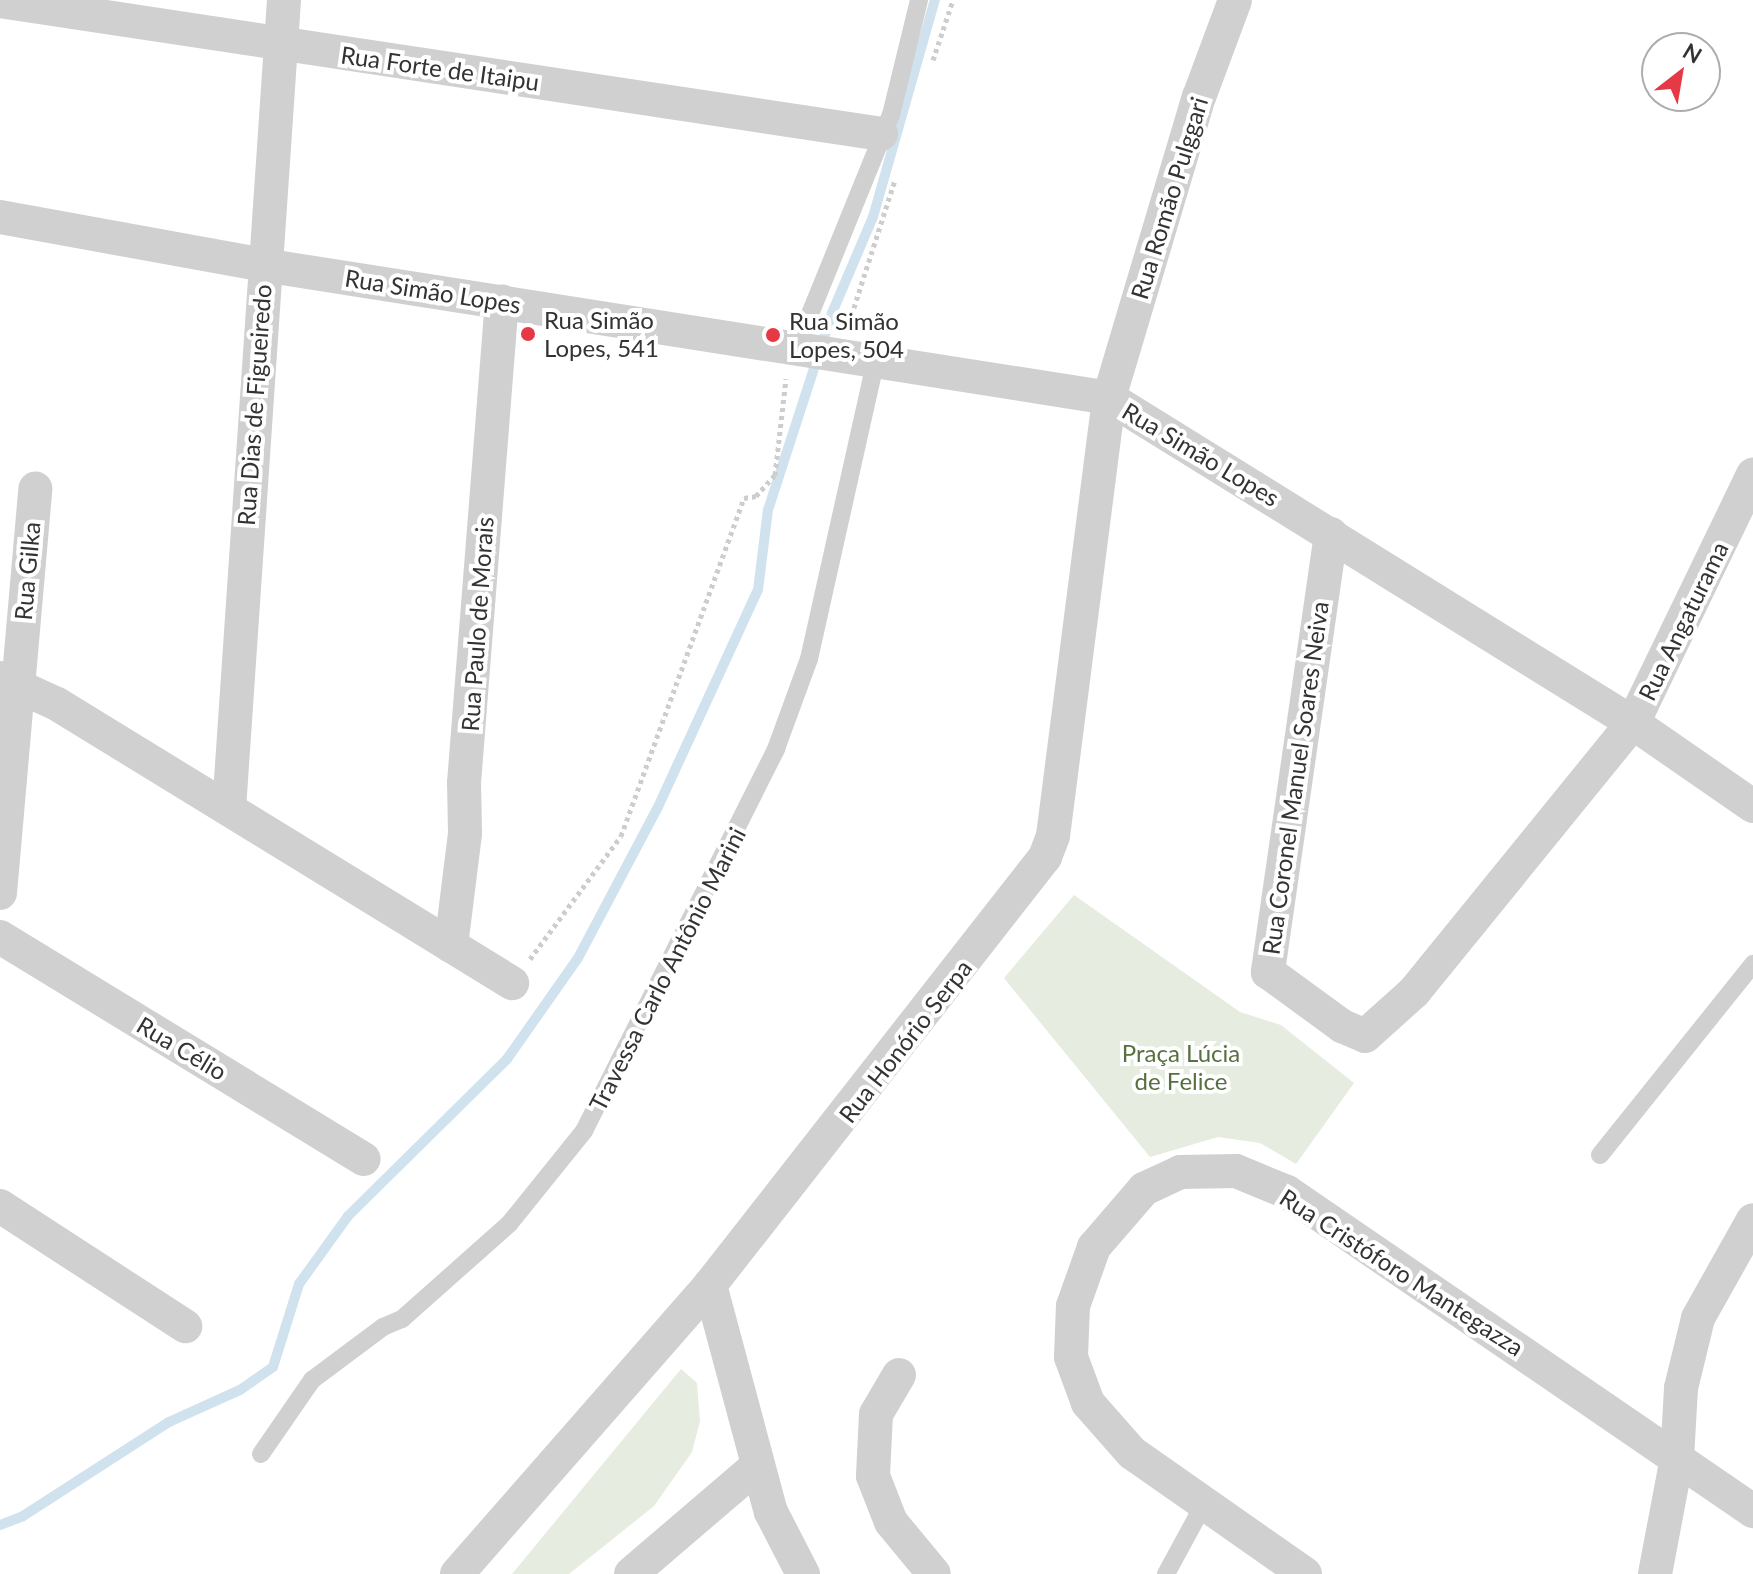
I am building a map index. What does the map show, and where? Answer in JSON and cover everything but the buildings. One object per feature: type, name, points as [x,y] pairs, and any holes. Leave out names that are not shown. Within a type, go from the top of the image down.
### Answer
[{"type":"street","name":"Rua Dias de Figueiredo","points":[[229,809],[263,265],[284,0]]},
{"type":"street","name":"Rua Romão Pulggari","points":[[1109,398],[1199,97],[1235,0]]},
{"type":"street","name":"Rua Forte de Itaipu","points":[[0,1],[881,134]]},
{"type":"street","name":"Rua Simão Lopes","points":[[0,217],[263,265],[502,301],[838,359],[1109,398],[1633,723],[1753,806]]},
{"type":"street","name":"Rua Paulo de Morais","points":[[451,946],[463,859],[464,783],[502,301]]},
{"type":"street","name":"Rua Honório Serpa","points":[[457,1574],[710,1285],[1045,857],[1053,836],[1109,398]]},
{"type":"street","name":"Rua Angaturama","points":[[1633,723],[1753,475]]},
{"type":"street","name":"Rua Gilka","points":[[0,893],[9,681],[35,489]]},
{"type":"street","name":"Rua Coronel Manuel Soares Neiva","points":[[1331,534],[1268,969],[1273,978],[1342,1026],[1365,1036],[1387,1021],[1633,723]]},
{"type":"street","points":[[9,681],[229,809],[512,983]]},
{"type":"street","name":"Rua Célio","points":[[0,937],[363,1159]]},
{"type":"street","name":"Rua Cristóforo Mantegazza","points":[[1305,1574],[1132,1453],[1088,1403],[1071,1357],[1073,1306],[1094,1247],[1144,1189],[1180,1172],[1236,1171],[1287,1192],[1753,1511]]},
{"type":"street","points":[[0,1206],[185,1326]]},
{"type":"street","points":[[1655,1574],[1677,1458],[1681,1388],[1698,1318],[1753,1220]]},
{"type":"street","points":[[710,1285],[771,1512],[803,1574]]},
{"type":"street","points":[[899,1375],[876,1414],[873,1476],[891,1522],[934,1574]]},
{"type":"street","points":[[631,1574],[758,1465]]},
{"type":"lane","points":[[793,351],[891,115],[919,0]]},
{"type":"lane","name":"Travessa Carlo Antônio Marini","points":[[261,1454],[312,1380],[383,1327],[402,1319],[497,1234],[584,1131],[776,749],[809,659],[875,364]]},
{"type":"lane","points":[[1600,1155],[1753,964]]},
{"type":"lane","points":[[1166,1574],[1204,1504]]},
{"type":"path","points":[[512,983],[621,836],[744,498],[756,496],[775,475],[793,351]]},
{"type":"green space","name":"Praça Lúcia de Felice","points":[[1074,895],[1240,1012],[1281,1025],[1354,1083],[1296,1164],[1260,1143],[1218,1137],[1150,1157],[1004,978]]},
{"type":"green space","points":[[681,1369],[697,1383],[700,1421],[692,1452],[654,1506],[569,1574],[512,1574]]},
{"type":"waterway","points":[[0,1525],[23,1516],[169,1422],[240,1390],[273,1367],[299,1284],[348,1216],[507,1059],[578,958],[658,807],[758,590],[768,510],[832,313],[873,217],[935,0]]},
{"type":"place","name":"Rua Simão Lopes, 541","points":[[528,334]]},
{"type":"place","name":"Rua Simão Lopes, 504","points":[[773,335]]}]
